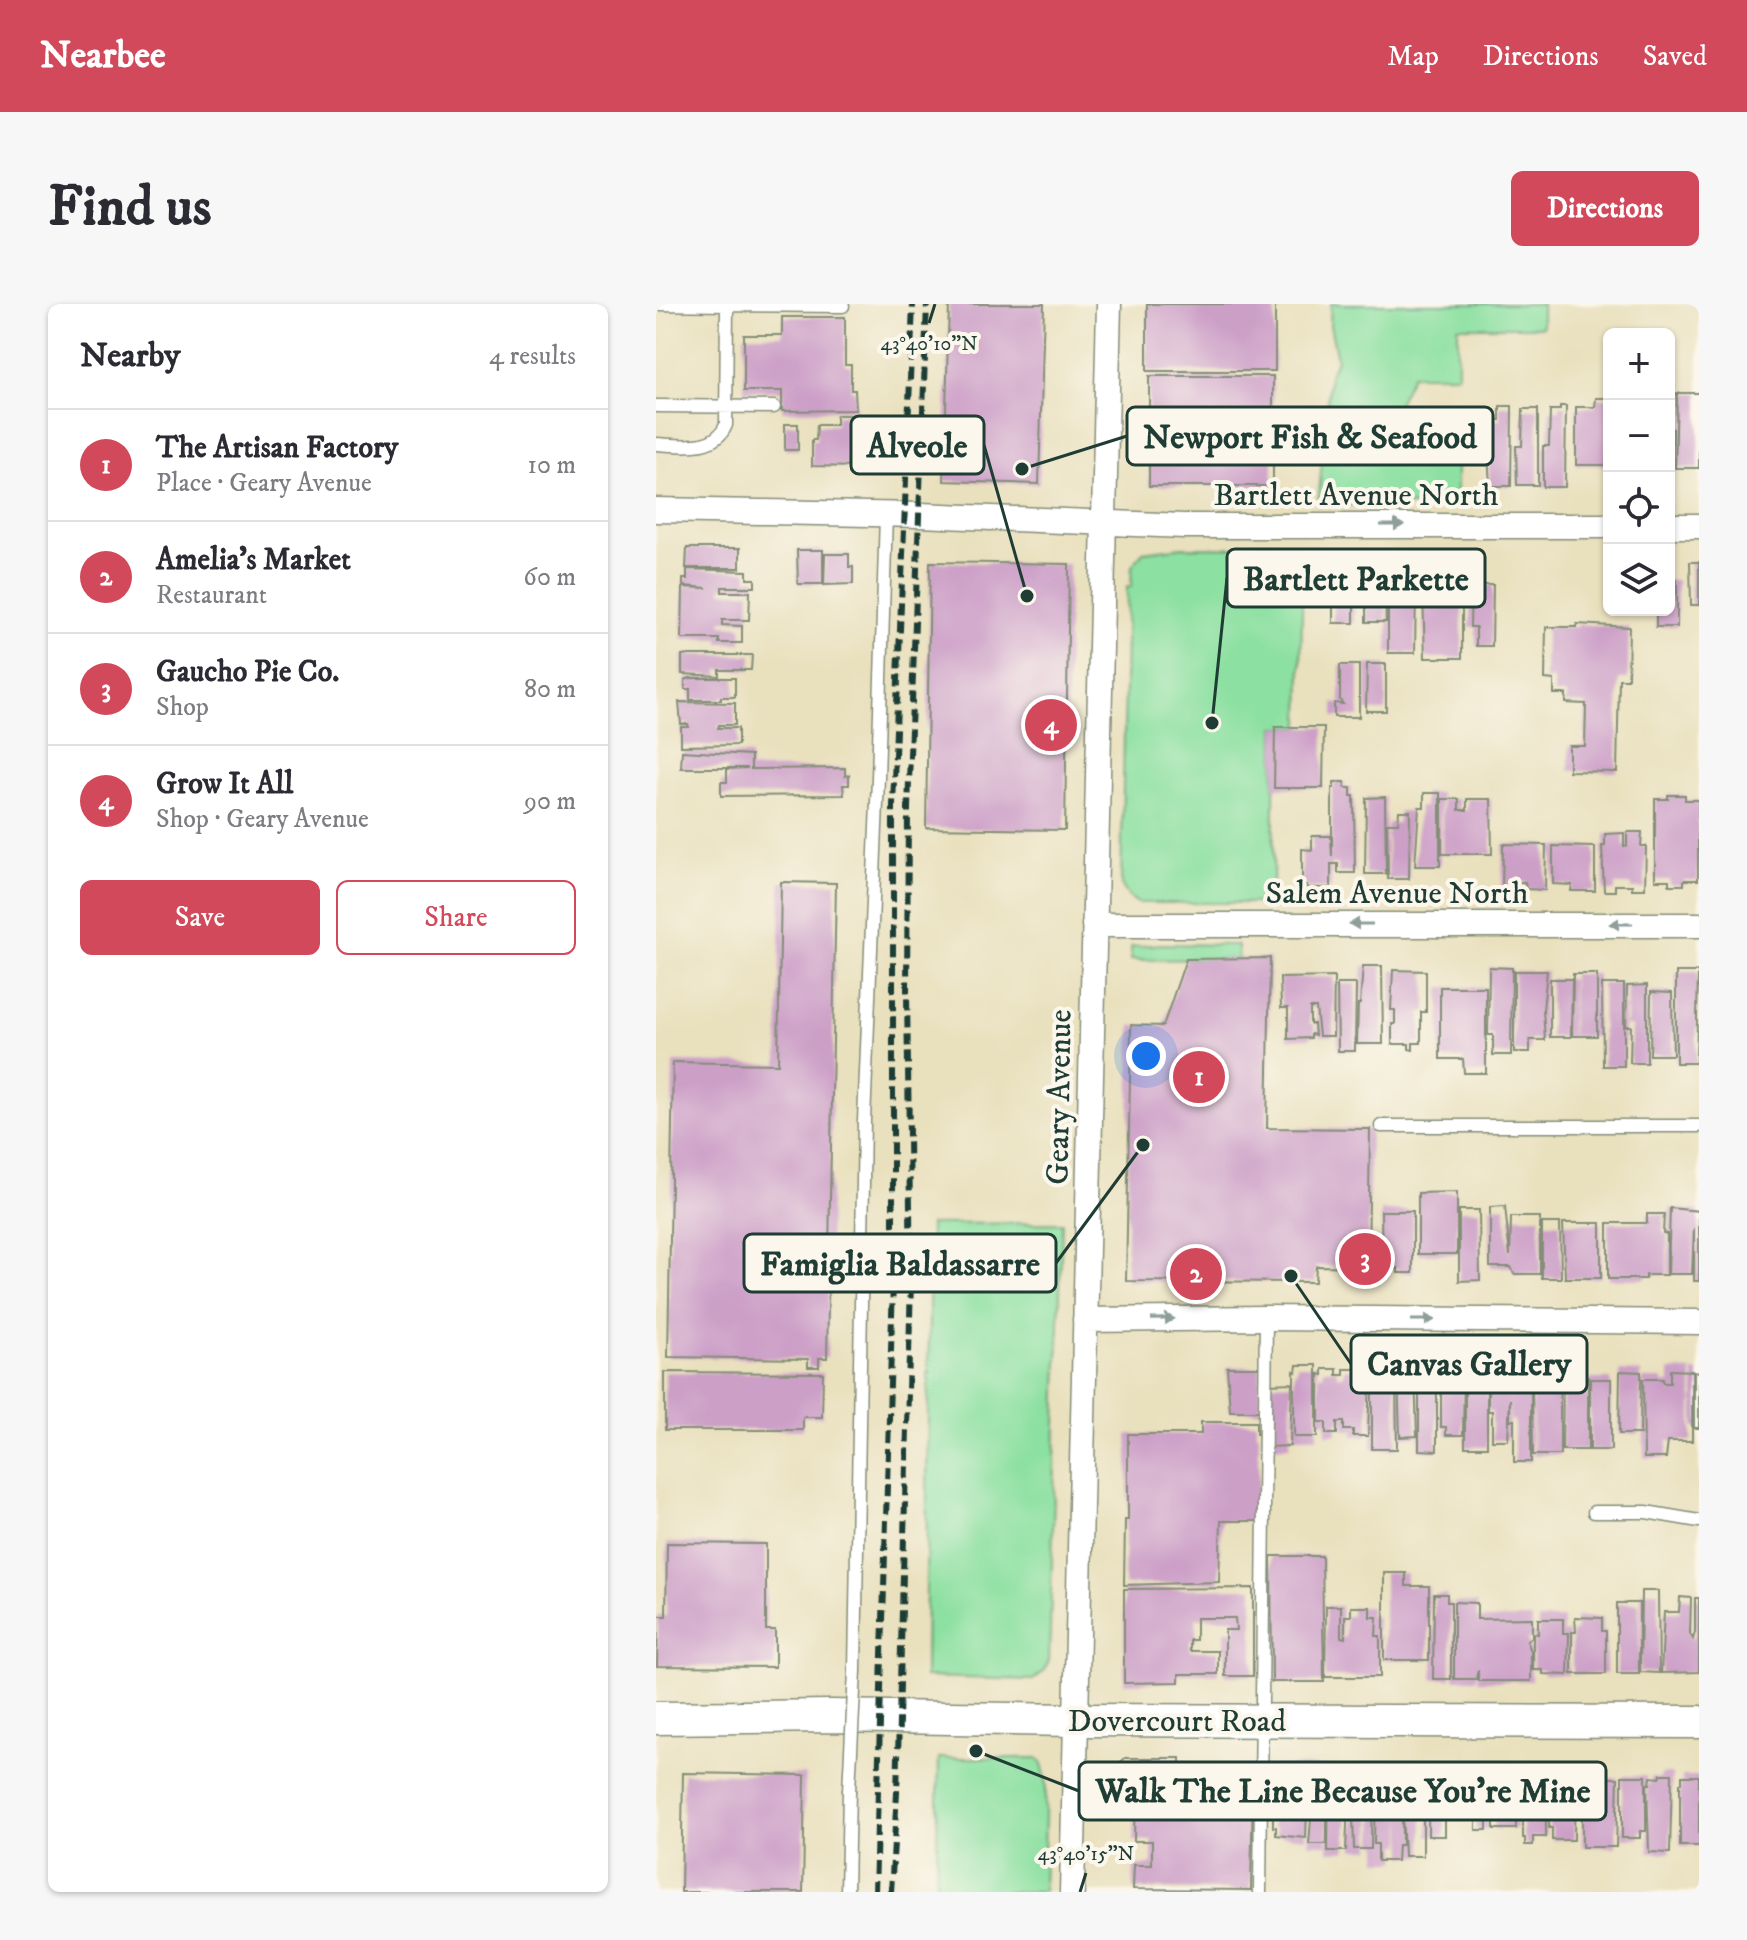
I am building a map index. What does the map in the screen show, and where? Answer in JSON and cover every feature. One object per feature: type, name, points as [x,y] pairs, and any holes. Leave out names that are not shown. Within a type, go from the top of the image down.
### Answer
[{"type":"street","name":"Geary Avenue","points":[[1072,1892],[1109,304]]},
{"type":"street","name":"Bartlett Avenue North","points":[[656,510],[886,514],[1104,524],[1603,526]]},
{"type":"street","points":[[1675,526],[1699,526]]},
{"type":"street","name":"Salem Avenue North","points":[[1094,925],[1699,925]]},
{"type":"street","points":[[1085,1320],[1266,1318],[1699,1322]]},
{"type":"street","name":"Dovercourt Road","points":[[656,1718],[844,1716],[1699,1722]]},
{"type":"lane","points":[[656,304],[843,306]]},
{"type":"lane","points":[[656,444],[710,443],[717,439],[726,425],[727,305]]},
{"type":"lane","points":[[656,406],[774,407]]},
{"type":"lane","points":[[847,1892],[855,1671],[864,1121],[886,514]]},
{"type":"lane","points":[[1381,1126],[1699,1126]]},
{"type":"lane","points":[[1260,1892],[1266,1318]]},
{"type":"lane","points":[[1594,1512],[1646,1512],[1699,1521]]},
{"type":"green space","points":[[1331,304],[1542,304],[1542,327],[1458,327],[1458,375],[1412,375],[1385,429],[1387,464],[1457,465],[1457,506],[1318,505],[1330,373],[1337,359],[1330,325]]},
{"type":"green space","points":[[1183,547],[1303,548],[1300,727],[1275,727],[1273,884],[1268,903],[1138,903],[1129,897],[1121,885],[1127,587],[1131,587],[1132,566],[1143,552]]},
{"type":"green space","points":[[1161,944],[1238,945],[1238,959],[1131,960],[1131,947]]},
{"type":"green space","points":[[1062,1223],[1049,1661],[1043,1672],[1033,1680],[925,1677],[930,1224]]},
{"type":"green space","points":[[939,1758],[1037,1758],[1042,1764],[1046,1779],[1043,1892],[936,1892]]},
{"type":"building","points":[[949,304],[1044,304],[1039,484],[944,481]]},
{"type":"building","points":[[1147,304],[1275,304],[1275,371],[1147,371]]},
{"type":"building","points":[[782,317],[845,317],[845,365],[851,365],[851,390],[855,390],[856,410],[782,411],[782,391],[744,391],[744,335],[782,335]]},
{"type":"building","points":[[1149,376],[1273,376],[1273,486],[1149,486]]},
{"type":"building","points":[[1677,393],[1699,393],[1699,468],[1675,468]]},
{"type":"building","points":[[1596,398],[1603,398],[1603,465],[1576,465],[1576,407],[1595,407]]},
{"type":"building","points":[[1500,406],[1512,406],[1511,486],[1490,486],[1486,420],[1500,420]]},
{"type":"building","points":[[1560,406],[1566,406],[1565,487],[1543,487],[1543,446],[1549,446],[1550,410],[1560,410]]},
{"type":"building","points":[[1523,409],[1538,409],[1538,485],[1517,485],[1516,446],[1522,446]]},
{"type":"building","points":[[836,415],[862,415],[861,467],[812,466],[812,440],[816,440],[817,425],[836,425]]},
{"type":"building","points":[[785,424],[798,424],[798,450],[785,450]]},
{"type":"building","points":[[687,548],[740,548],[740,568],[686,568]]},
{"type":"building","points":[[797,550],[823,550],[823,584],[798,584]]},
{"type":"building","points":[[825,554],[849,554],[853,584],[824,585]]},
{"type":"building","points":[[930,562],[1069,564],[1065,830],[926,828]]},
{"type":"building","points":[[1690,562],[1699,562],[1699,605],[1691,605]]},
{"type":"building","points":[[1385,566],[1386,622],[1366,622],[1366,567]]},
{"type":"building","points":[[687,569],[747,571],[747,579],[755,579],[755,587],[722,587],[722,592],[750,592],[749,620],[722,620],[722,625],[742,626],[742,643],[719,643],[719,639],[682,639],[683,587],[707,588],[683,586]]},
{"type":"building","points":[[1333,569],[1354,569],[1354,623],[1333,623]]},
{"type":"building","points":[[1677,580],[1677,627],[1656,627],[1656,616],[1675,616]]},
{"type":"building","points":[[1388,583],[1399,583],[1399,589],[1416,589],[1415,653],[1388,653]]},
{"type":"building","points":[[1471,585],[1493,585],[1492,646],[1476,646],[1476,627],[1470,627]]},
{"type":"building","points":[[1462,591],[1462,658],[1425,658],[1423,592]]},
{"type":"building","points":[[1577,624],[1629,627],[1628,679],[1619,679],[1617,772],[1569,771],[1569,746],[1585,746],[1586,704],[1566,703],[1566,694],[1554,694],[1554,680],[1545,679],[1546,627],[1577,627]]},
{"type":"building","points":[[752,655],[751,670],[719,670],[719,676],[682,674],[682,656]]},
{"type":"building","points":[[1367,664],[1386,664],[1386,711],[1366,711]]},
{"type":"building","points":[[1340,665],[1359,665],[1359,717],[1334,717],[1334,703],[1343,704],[1340,700]]},
{"type":"building","points":[[735,678],[735,697],[690,700],[690,689],[685,689],[685,680]]},
{"type":"building","points":[[679,702],[735,703],[735,725],[719,725],[718,728],[738,728],[738,745],[681,746],[681,727],[689,727],[688,724],[681,724]]},
{"type":"building","points":[[1275,727],[1324,727],[1323,788],[1274,788]]},
{"type":"building","points":[[682,751],[751,755],[751,769],[845,768],[849,785],[843,785],[844,795],[721,796],[721,782],[727,782],[727,769],[748,768],[681,768]]},
{"type":"building","points":[[1334,782],[1345,782],[1345,788],[1351,788],[1351,796],[1354,796],[1355,873],[1338,873],[1338,864],[1331,864],[1331,888],[1307,888],[1307,885],[1302,885],[1302,849],[1312,850],[1312,836],[1331,836],[1332,857]]},
{"type":"building","points":[[1424,793],[1440,793],[1440,866],[1415,866],[1419,807],[1424,807]]},
{"type":"building","points":[[1668,795],[1685,795],[1685,800],[1698,800],[1698,880],[1684,880],[1684,885],[1669,885],[1669,880],[1655,880],[1655,799],[1668,799]]},
{"type":"building","points":[[1385,797],[1386,874],[1365,874],[1366,798]]},
{"type":"building","points":[[1442,799],[1459,799],[1459,810],[1467,810],[1467,799],[1491,799],[1492,854],[1442,854]]},
{"type":"building","points":[[1399,811],[1410,811],[1409,879],[1388,879],[1387,823],[1398,823]]},
{"type":"building","points":[[1627,832],[1642,832],[1641,846],[1646,846],[1645,889],[1615,885],[1615,891],[1604,891],[1602,846],[1605,846],[1605,834],[1624,833],[1624,846],[1627,846]]},
{"type":"building","points":[[1503,844],[1546,845],[1545,890],[1526,889],[1525,882],[1516,882],[1516,890],[1502,890]]},
{"type":"building","points":[[1553,846],[1595,847],[1595,891],[1571,891],[1572,885],[1553,884]]},
{"type":"building","points":[[781,882],[836,883],[827,1358],[819,1358],[819,1367],[808,1367],[808,1359],[668,1357],[673,1062],[778,1064]]},
{"type":"building","points":[[1270,958],[1267,1128],[1370,1129],[1368,1267],[1316,1266],[1315,1282],[1126,1281],[1131,1025],[1163,1026],[1186,959]]},
{"type":"building","points":[[1363,966],[1382,966],[1383,1044],[1357,1044]]},
{"type":"building","points":[[1489,967],[1512,968],[1511,1055],[1493,1055],[1493,1035],[1488,1035]]},
{"type":"building","points":[[1393,970],[1426,971],[1426,1012],[1421,1012],[1421,1043],[1413,1043],[1413,1050],[1409,1049],[1409,1044],[1392,1044],[1392,1024],[1395,1024],[1395,1010],[1391,1010]]},
{"type":"building","points":[[1514,971],[1547,971],[1543,1010],[1545,1040],[1530,1040],[1530,1052],[1514,1052]]},
{"type":"building","points":[[1676,972],[1698,972],[1696,1063],[1676,1063]]},
{"type":"building","points":[[1573,974],[1597,974],[1597,1036],[1572,1036]]},
{"type":"building","points":[[1334,977],[1333,1036],[1319,1036],[1316,1008],[1310,1008],[1310,1024],[1314,1024],[1315,1035],[1288,1039],[1288,1008],[1281,1008],[1280,978]]},
{"type":"building","points":[[1550,979],[1572,979],[1571,1037],[1550,1037]]},
{"type":"building","points":[[1337,984],[1356,984],[1355,1051],[1338,1051]]},
{"type":"building","points":[[1602,984],[1624,984],[1624,1066],[1603,1066]]},
{"type":"building","points":[[1647,985],[1647,1063],[1630,1063],[1631,1026],[1626,1026],[1627,986]]},
{"type":"building","points":[[1440,987],[1486,987],[1486,1073],[1464,1073],[1463,1059],[1440,1059]]},
{"type":"building","points":[[1651,992],[1672,993],[1673,1055],[1650,1055]]},
{"type":"building","points":[[1457,1192],[1457,1254],[1418,1254],[1418,1193]]},
{"type":"building","points":[[1505,1206],[1510,1256],[1511,1217],[1540,1217],[1540,1274],[1514,1274],[1511,1267],[1490,1267],[1490,1207]]},
{"type":"building","points":[[1670,1208],[1699,1211],[1699,1281],[1694,1281],[1694,1228],[1692,1274],[1668,1274]]},
{"type":"building","points":[[1459,1210],[1479,1210],[1480,1280],[1459,1281]]},
{"type":"building","points":[[1381,1211],[1413,1211],[1413,1273],[1398,1273],[1398,1268],[1382,1268]]},
{"type":"building","points":[[1647,1214],[1664,1214],[1667,1275],[1646,1275],[1646,1279],[1608,1279],[1608,1223],[1647,1223]]},
{"type":"building","points":[[1542,1223],[1560,1223],[1561,1278],[1542,1278]]},
{"type":"building","points":[[1563,1223],[1601,1223],[1601,1278],[1565,1278]]},
{"type":"building","points":[[1297,1365],[1317,1365],[1317,1437],[1294,1437],[1294,1371]]},
{"type":"building","points":[[1227,1367],[1260,1367],[1260,1411],[1230,1411]]},
{"type":"building","points":[[1323,1369],[1337,1369],[1337,1375],[1344,1375],[1344,1369],[1367,1369],[1367,1375],[1370,1375],[1368,1436],[1353,1436],[1353,1430],[1344,1430],[1344,1422],[1337,1422],[1337,1434],[1326,1434],[1326,1422],[1319,1422],[1319,1374],[1323,1375]]},
{"type":"building","points":[[1392,1370],[1393,1381],[1396,1381],[1397,1449],[1372,1449],[1372,1372]]},
{"type":"building","points":[[1441,1370],[1464,1370],[1463,1435],[1446,1435],[1446,1427],[1441,1427]]},
{"type":"building","points":[[1670,1370],[1692,1371],[1692,1441],[1668,1441],[1666,1458],[1644,1458],[1643,1379],[1663,1379],[1663,1383],[1670,1383]]},
{"type":"building","points":[[1419,1371],[1437,1371],[1437,1451],[1419,1450]]},
{"type":"building","points":[[1488,1371],[1509,1371],[1509,1378],[1531,1378],[1531,1462],[1514,1462],[1514,1420],[1510,1420],[1510,1399],[1508,1440],[1492,1440]]},
{"type":"building","points":[[1620,1371],[1641,1372],[1640,1434],[1619,1434]]},
{"type":"building","points":[[665,1372],[823,1373],[822,1417],[803,1417],[803,1430],[665,1430]]},
{"type":"building","points":[[1694,1372],[1699,1372],[1699,1428],[1694,1428]]},
{"type":"building","points":[[1398,1373],[1415,1373],[1417,1436],[1400,1437]]},
{"type":"building","points":[[1563,1375],[1588,1377],[1588,1450],[1562,1450]]},
{"type":"building","points":[[1590,1379],[1611,1379],[1611,1450],[1590,1450]]},
{"type":"building","points":[[1465,1381],[1487,1381],[1487,1447],[1465,1447]]},
{"type":"building","points":[[1292,1383],[1290,1446],[1269,1447],[1268,1384]]},
{"type":"building","points":[[1532,1384],[1560,1384],[1560,1455],[1533,1455]]},
{"type":"building","points":[[1201,1422],[1256,1422],[1256,1434],[1259,1434],[1258,1521],[1221,1521],[1219,1582],[1124,1585],[1128,1434],[1201,1434]]},
{"type":"building","points":[[667,1543],[766,1544],[766,1630],[775,1630],[775,1667],[657,1666],[658,1616],[666,1616]]},
{"type":"building","points":[[1271,1556],[1322,1556],[1324,1682],[1272,1682]]},
{"type":"building","points":[[1384,1573],[1406,1573],[1406,1586],[1429,1586],[1429,1660],[1384,1660]]},
{"type":"building","points":[[1253,1588],[1253,1676],[1225,1676],[1225,1630],[1236,1630],[1235,1618],[1196,1618],[1196,1640],[1190,1640],[1190,1651],[1218,1651],[1218,1674],[1179,1674],[1179,1682],[1124,1683],[1124,1589]]},
{"type":"building","points":[[1641,1591],[1658,1591],[1659,1673],[1640,1672]]},
{"type":"building","points":[[1434,1594],[1447,1594],[1447,1602],[1451,1602],[1451,1679],[1433,1679]]},
{"type":"building","points":[[1680,1597],[1691,1598],[1690,1634],[1693,1639],[1695,1598],[1699,1598],[1699,1672],[1661,1673],[1664,1612],[1679,1612]]},
{"type":"building","points":[[1454,1602],[1477,1603],[1477,1619],[1532,1618],[1532,1637],[1527,1641],[1531,1651],[1531,1681],[1478,1681],[1478,1670],[1476,1679],[1454,1679]]},
{"type":"building","points":[[1617,1603],[1639,1603],[1639,1674],[1617,1674]]},
{"type":"building","points":[[1326,1606],[1341,1606],[1341,1637],[1345,1638],[1345,1616],[1351,1616],[1351,1607],[1370,1607],[1370,1617],[1377,1617],[1376,1636],[1380,1636],[1380,1677],[1325,1677]]},
{"type":"building","points":[[1575,1617],[1602,1618],[1602,1631],[1606,1631],[1606,1674],[1572,1674]]},
{"type":"building","points":[[1538,1619],[1563,1619],[1563,1633],[1569,1633],[1568,1675],[1543,1674],[1543,1670],[1533,1670],[1533,1633],[1538,1634]]},
{"type":"building","points":[[1125,1758],[1180,1758],[1180,1770],[1196,1771],[1196,1787],[1253,1787],[1251,1890],[1133,1889],[1134,1865],[1152,1865],[1152,1841],[1134,1841],[1135,1785],[1119,1785],[1119,1764]]},
{"type":"building","points":[[1273,1766],[1327,1766],[1327,1844],[1309,1844],[1312,1807],[1309,1805],[1306,1838],[1276,1835],[1276,1827],[1273,1827]]},
{"type":"building","points":[[1429,1766],[1445,1766],[1445,1836],[1428,1836]]},
{"type":"building","points":[[1486,1767],[1487,1830],[1476,1830],[1476,1814],[1468,1814],[1468,1768]]},
{"type":"building","points":[[1549,1767],[1570,1767],[1570,1776],[1575,1776],[1574,1840],[1552,1840],[1552,1828],[1549,1828]]},
{"type":"building","points":[[1494,1769],[1513,1769],[1513,1778],[1516,1778],[1516,1829],[1494,1829]]},
{"type":"building","points":[[1526,1769],[1541,1769],[1541,1776],[1546,1776],[1546,1837],[1533,1837],[1533,1845],[1525,1845],[1523,1838],[1523,1776],[1526,1776]]},
{"type":"building","points":[[683,1773],[805,1775],[803,1892],[681,1892]]},
{"type":"building","points":[[1329,1773],[1349,1773],[1346,1851],[1328,1851]]},
{"type":"building","points":[[1661,1774],[1672,1774],[1670,1853],[1649,1852],[1647,1784],[1650,1784],[1651,1777],[1660,1778]]},
{"type":"building","points":[[1406,1775],[1423,1775],[1423,1856],[1404,1856],[1402,1812],[1402,1845],[1398,1845],[1397,1861],[1378,1861],[1378,1844],[1374,1844],[1375,1785],[1388,1785],[1388,1791],[1403,1792]]},
{"type":"building","points":[[1622,1776],[1646,1776],[1646,1831],[1640,1831],[1640,1838],[1622,1838]]},
{"type":"building","points":[[1682,1776],[1699,1776],[1699,1846],[1680,1846]]},
{"type":"building","points":[[1352,1777],[1372,1778],[1371,1849],[1354,1849]]},
{"type":"building","points":[[1578,1778],[1618,1778],[1616,1847],[1582,1847],[1582,1815],[1577,1815]]},
{"type":"railway","points":[[875,1892],[893,1282],[893,805],[913,304]]},
{"type":"railway","points":[[891,1892],[897,1793],[911,1281],[908,808],[927,304]]},
{"type":"place","name":"Newport Fish & Seafood","points":[[1022,469]]},
{"type":"place","name":"Alveole","points":[[1027,596]]},
{"type":"place","name":"Bartlett Parkette","points":[[1212,723]]},
{"type":"place","name":"Grow It All","points":[[1051,725]]},
{"type":"place","name":"The Artisan Factory","points":[[1199,1077]]},
{"type":"place","name":"Famiglia Baldassarre","points":[[1143,1145]]},
{"type":"place","name":"Gaucho Pie Co.","points":[[1365,1259]]},
{"type":"place","name":"Amelia's Market","points":[[1196,1274]]},
{"type":"place","name":"Canvas Gallery","points":[[1291,1276]]},
{"type":"place","name":"Walk The Line Because You're Mine","points":[[976,1751]]}]
